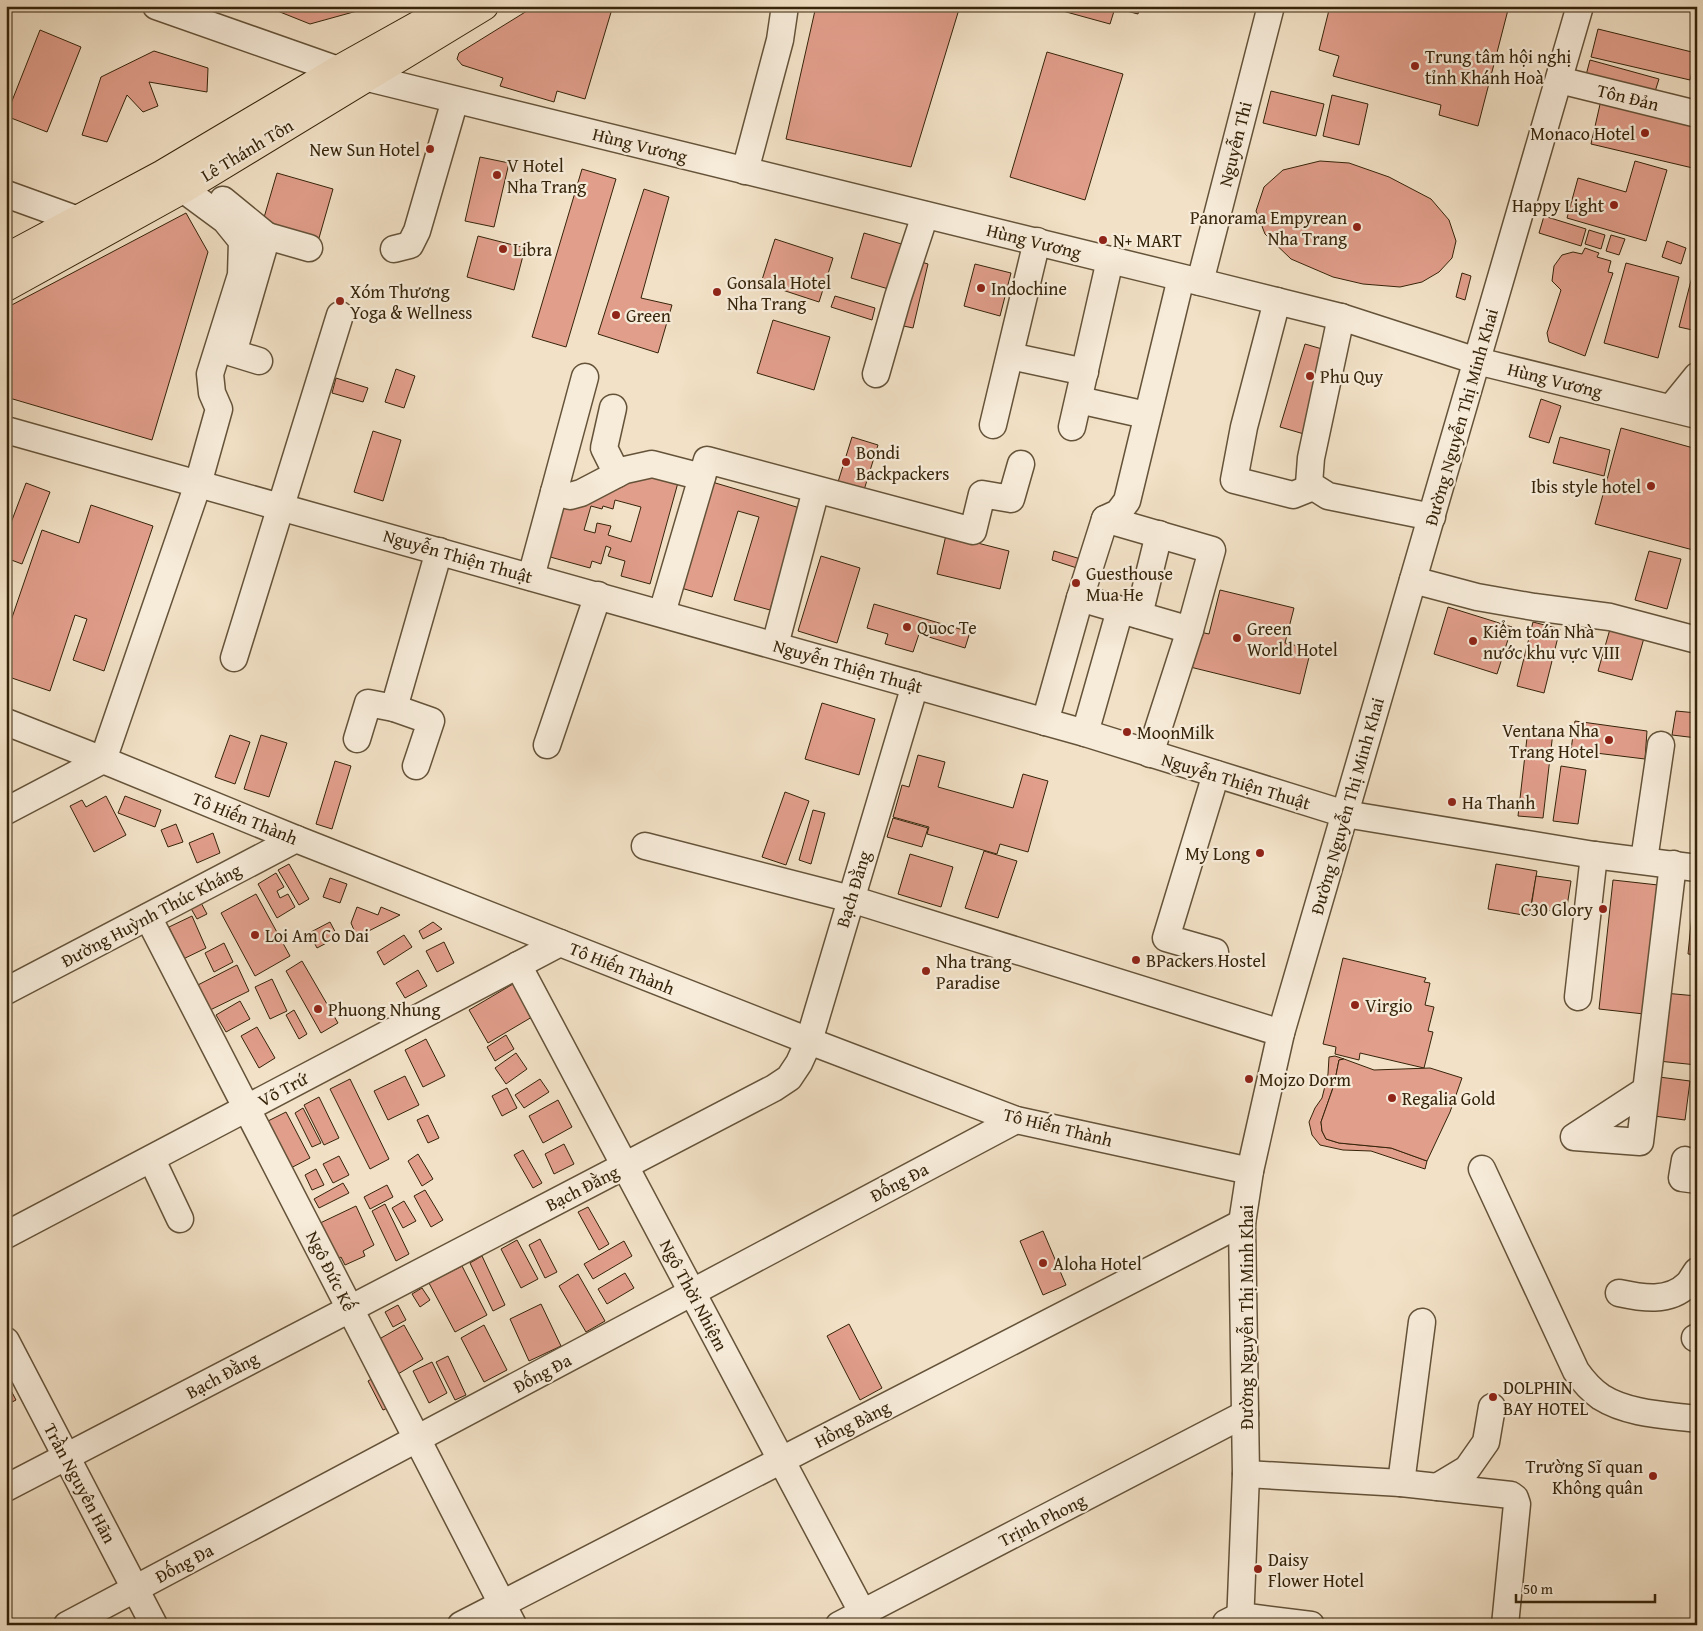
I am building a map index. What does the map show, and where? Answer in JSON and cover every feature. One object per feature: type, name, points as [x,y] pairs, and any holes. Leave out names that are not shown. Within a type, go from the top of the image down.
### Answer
[{"type":"main road","name":"Lê Thánh Tôn","points":[[174,181],[338,70],[452,6]]},
{"type":"main road","name":"Lê Thánh Tôn","points":[[6,287],[84,230],[368,78],[484,6]]},
{"type":"main road","points":[[338,70],[368,78]]},
{"type":"main road","name":"Lê Thánh Tôn","points":[[6,258],[84,230]]},
{"type":"street","points":[[156,6],[338,70]]},
{"type":"street","points":[[745,171],[780,40],[785,6]]},
{"type":"street","name":"Nguyễn Thi","points":[[1105,519],[1118,513],[1127,501],[1146,415],[1191,280],[1271,6]]},
{"type":"street","name":"Đường Nguyễn Thị Minh Khai","points":[[1234,1622],[1246,1474],[1242,1223],[1250,1171],[1281,1033],[1580,6]]},
{"type":"street","name":"Hùng Vương","points":[[368,78],[1278,301],[1341,318],[1477,361],[1697,415]]},
{"type":"street","name":"Tôn Đản","points":[[1559,80],[1697,114]]},
{"type":"street","points":[[394,249],[410,245],[417,231],[456,100]]},
{"type":"street","points":[[174,181],[214,193],[267,236],[309,248]]},
{"type":"street","points":[[6,811],[104,760],[198,484],[219,409],[212,393],[210,374],[241,275],[242,241],[225,220],[174,181]]},
{"type":"street","points":[[6,194],[84,230]]},
{"type":"street","points":[[876,374],[898,297],[925,215]]},
{"type":"street","points":[[259,361],[233,353],[267,236]]},
{"type":"street","points":[[994,425],[1037,241]]},
{"type":"street","points":[[1072,428],[1110,260]]},
{"type":"street","points":[[1278,301],[1244,426],[1234,480],[1292,495],[1313,487]]},
{"type":"street","points":[[234,658],[340,315]]},
{"type":"street","points":[[1341,318],[1311,458],[1309,484],[1328,496],[1432,517]]},
{"type":"street","points":[[1010,356],[1085,372]]},
{"type":"street","points":[[1671,408],[1697,376]]},
{"type":"street","points":[[531,576],[585,377]]},
{"type":"street","points":[[1079,400],[1146,415]]},
{"type":"street","points":[[612,408],[604,448],[617,474]]},
{"type":"street","name":"Nguyễn Thiện Thuật","points":[[6,430],[1085,733],[1345,814],[1594,855],[1685,866]]},
{"type":"street","points":[[662,614],[707,460],[973,531],[982,494],[1011,500],[1021,464]]},
{"type":"street","points":[[554,492],[570,496],[581,493],[625,470],[652,464],[702,477]]},
{"type":"street","points":[[775,645],[816,490]]},
{"type":"street","points":[[1045,722],[1080,598],[1105,519],[1212,550],[1190,630],[1150,754]]},
{"type":"street","points":[[1085,733],[1159,534]]},
{"type":"street","points":[[394,708],[439,551]]},
{"type":"street","points":[[1413,580],[1477,597],[1534,607],[1610,616],[1697,640]]},
{"type":"street","points":[[547,745],[598,595]]},
{"type":"street","points":[[1080,598],[1190,630]]},
{"type":"street","name":"Bạch Đằng","points":[[6,1488],[774,1088],[789,1078],[799,1063],[809,1041],[915,685]]},
{"type":"street","points":[[357,739],[368,703],[394,708],[430,721],[416,766]]},
{"type":"street","name":"Tô Hiến Thành","points":[[6,722],[296,839],[809,1041],[1016,1120],[1250,1171]]},
{"type":"street","points":[[1644,860],[1661,745]]},
{"type":"street","points":[[1215,952],[1166,938],[1216,774]]},
{"type":"street","name":"Đường Huỳnh Thúc Kháng","points":[[6,991],[296,839]]},
{"type":"street","points":[[646,846],[850,899],[1281,1033]]},
{"type":"street","points":[[1578,997],[1594,855]]},
{"type":"street","points":[[1646,1090],[1685,866]]},
{"type":"street","name":"Ngô Đức Kế","points":[[148,916],[508,1614]]},
{"type":"street","name":"Võ Trứ","points":[[6,1235],[152,1160],[560,943]]},
{"type":"street","name":"Ngô Thời Nhiệm","points":[[518,965],[866,1618]]},
{"type":"street","name":"Đống Đa","points":[[67,1625],[1016,1120]]},
{"type":"street","points":[[152,1160],[180,1219]]},
{"type":"street","points":[[1482,1169],[1576,1371],[1587,1385],[1601,1397],[1622,1406],[1641,1411],[1697,1419]]},
{"type":"street","name":"Hồng Bàng","points":[[461,1625],[508,1614],[782,1460],[1242,1223]]},
{"type":"street","points":[[1618,1293],[1640,1298],[1656,1299],[1675,1293],[1688,1284],[1697,1271]]},
{"type":"street","points":[[1401,1483],[1422,1322]]},
{"type":"street","name":"Trần Nguyên Hãn","points":[[6,1341],[154,1625]]},
{"type":"street","points":[[1436,1487],[1467,1469],[1486,1442],[1492,1407]]},
{"type":"street","name":"Trịnh Phong","points":[[838,1625],[866,1618],[1245,1414]]},
{"type":"street","points":[[1246,1474],[1401,1483],[1511,1495],[1515,1498],[1517,1504],[1506,1625]]},
{"type":"street","points":[[1234,1622],[1311,1625]]},
{"type":"building","points":[[265,6],[364,6],[357,11],[310,24]]},
{"type":"building","points":[[535,6],[611,6],[612,9],[585,99],[557,91],[554,102],[500,86],[503,78],[462,65],[457,59],[459,53]]},
{"type":"building","points":[[816,6],[960,6],[911,167],[786,139]]},
{"type":"building","points":[[1060,6],[1140,6],[1138,14],[1115,8],[1110,24],[1059,10]]},
{"type":"building","name":"Trung tâm hội nghị tỉnh Khánh Hoà","points":[[1330,6],[1509,6],[1478,126],[1439,115],[1441,105],[1333,76],[1339,56],[1319,50]]},
{"type":"building","points":[[1598,29],[1696,53],[1690,80],[1591,57]]},
{"type":"building","points":[[40,30],[81,47],[47,132],[6,116]]},
{"type":"building","points":[[154,51],[208,68],[207,92],[149,82],[158,106],[143,112],[127,95],[107,142],[82,135],[101,77]]},
{"type":"building","points":[[1047,52],[1123,74],[1085,200],[1010,177]]},
{"type":"building","points":[[1590,60],[1659,79],[1653,98],[1585,79]]},
{"type":"building","points":[[1271,91],[1324,104],[1316,136],[1263,123]]},
{"type":"building","points":[[1332,95],[1368,104],[1359,145],[1323,136]]},
{"type":"building","name":"Monaco Hotel","points":[[1601,100],[1697,123],[1697,169],[1591,144]]},
{"type":"building","points":[[480,157],[509,163],[494,227],[465,221]]},
{"type":"building","name":"Panorama Empyrean Nha Trang","points":[[1320,161],[1349,163],[1389,177],[1431,199],[1449,220],[1456,241],[1452,258],[1439,272],[1422,282],[1400,287],[1363,284],[1333,277],[1291,259],[1265,234],[1256,211],[1264,187],[1283,170]]},
{"type":"building","name":"Happy Light","points":[[1635,161],[1667,170],[1646,241],[1567,218],[1578,178],[1626,192]]},
{"type":"building","points":[[582,169],[616,179],[566,347],[532,337]]},
{"type":"building","points":[[277,173],[333,189],[319,238],[263,221]]},
{"type":"building","points":[[644,189],[669,197],[641,298],[672,305],[658,353],[598,334]]},
{"type":"building","points":[[186,213],[208,252],[152,440],[6,397],[6,308]]},
{"type":"building","points":[[1544,216],[1586,229],[1581,246],[1539,233]]},
{"type":"building","points":[[1589,230],[1605,235],[1601,249],[1585,244]]},
{"type":"building","points":[[864,233],[905,245],[892,290],[851,278]]},
{"type":"building","points":[[1611,235],[1625,239],[1619,255],[1606,251]]},
{"type":"building","points":[[478,236],[525,248],[514,290],[467,277]]},
{"type":"building","points":[[775,239],[833,258],[819,302],[761,283]]},
{"type":"building","points":[[1667,241],[1686,248],[1681,264],[1662,257]]},
{"type":"building","points":[[1585,248],[1599,253],[1597,257],[1611,261],[1608,272],[1613,273],[1585,356],[1549,342],[1547,333],[1561,290],[1552,281],[1554,266],[1562,255],[1573,252],[1582,254]]},
{"type":"building","points":[[915,260],[928,264],[913,328],[899,325]]},
{"type":"building","points":[[1626,263],[1679,277],[1658,358],[1604,343]]},
{"type":"building","points":[[975,264],[1011,273],[1000,316],[964,306]]},
{"type":"building","points":[[1694,269],[1697,270],[1697,331],[1679,327]]},
{"type":"building","points":[[1462,273],[1471,276],[1465,300],[1456,297]]},
{"type":"building","points":[[835,296],[875,308],[872,320],[831,307]]},
{"type":"building","points":[[773,320],[830,337],[814,390],[757,373]]},
{"type":"building","points":[[1305,344],[1329,351],[1304,434],[1280,427]]},
{"type":"building","points":[[396,369],[415,376],[404,408],[385,402]]},
{"type":"building","points":[[336,378],[368,388],[363,402],[332,393]]},
{"type":"building","points":[[1541,399],[1561,406],[1549,443],[1529,437]]},
{"type":"building","name":"Ibis style hotel","points":[[1621,428],[1697,449],[1697,551],[1595,524]]},
{"type":"building","points":[[373,431],[401,440],[383,501],[354,492]]},
{"type":"building","points":[[852,437],[878,445],[864,490],[838,482]]},
{"type":"building","points":[[1560,437],[1610,450],[1604,476],[1553,463]]},
{"type":"building","points":[[642,469],[679,479],[650,584],[621,576],[625,561],[608,556],[611,548],[606,546],[601,564],[592,561],[590,568],[543,555],[567,487]],"holes":[[[615,500],[641,507],[631,542],[608,535],[611,526],[597,523],[595,533],[584,530],[591,506],[602,509],[603,506],[613,509]]]},
{"type":"building","points":[[712,482],[800,508],[770,610],[734,600],[759,517],[738,511],[712,597],[681,588]]},
{"type":"building","points":[[26,483],[50,492],[22,564],[6,558],[6,536]]},
{"type":"building","points":[[91,505],[153,526],[104,671],[73,660],[87,619],[75,615],[50,691],[6,676],[6,635],[42,530],[79,543]]},
{"type":"building","points":[[946,535],[1009,551],[1000,589],[937,574]]},
{"type":"building","points":[[1054,551],[1084,560],[1080,569],[1052,560]]},
{"type":"building","points":[[1649,551],[1681,559],[1667,609],[1635,600]]},
{"type":"building","points":[[821,556],[860,568],[837,643],[798,631]]},
{"type":"building","name":"Green World Hotel","points":[[1220,590],[1294,608],[1285,643],[1311,649],[1300,694],[1182,665],[1191,630],[1209,634]]},
{"type":"building","points":[[874,604],[970,632],[965,648],[919,634],[913,652],[885,644],[888,634],[867,628]]},
{"type":"building","name":"Kiểm toán Nhà nước khu vực VIII","points":[[1448,607],[1512,627],[1497,674],[1434,654]]},
{"type":"building","points":[[1533,622],[1560,629],[1544,693],[1517,686]]},
{"type":"building","points":[[1610,629],[1644,638],[1632,680],[1598,671]]},
{"type":"building","points":[[822,703],[875,719],[859,775],[805,759]]},
{"type":"building","points":[[1676,711],[1697,713],[1697,738],[1672,735]]},
{"type":"building","name":"Ventana Nha Trang Hotel","points":[[1575,721],[1647,731],[1645,759],[1571,750]]},
{"type":"building","points":[[1528,729],[1553,732],[1543,818],[1518,816]]},
{"type":"building","points":[[230,735],[250,742],[235,784],[215,777]]},
{"type":"building","points":[[261,735],[287,743],[269,797],[244,789]]},
{"type":"building","points":[[918,755],[945,762],[938,787],[1013,808],[1023,774],[1048,781],[1028,852],[1000,844],[997,854],[927,834],[929,827],[893,817],[902,785],[909,787]]},
{"type":"building","points":[[335,761],[351,766],[332,829],[316,824]]},
{"type":"building","points":[[1561,766],[1586,770],[1578,824],[1553,821]]},
{"type":"building","points":[[785,792],[809,801],[786,865],[762,857]]},
{"type":"building","points":[[106,796],[126,835],[94,852],[70,806],[82,800],[86,807]]},
{"type":"building","points":[[125,796],[161,810],[155,827],[118,813]]},
{"type":"building","points":[[813,810],[825,813],[811,864],[799,860]]},
{"type":"building","points":[[893,818],[928,828],[922,847],[887,837]]},
{"type":"building","points":[[176,824],[183,842],[168,847],[161,830]]},
{"type":"building","points":[[213,833],[220,853],[197,863],[189,843]]},
{"type":"building","points":[[984,851],[1017,861],[998,918],[965,908]]},
{"type":"building","points":[[910,854],[953,867],[941,907],[898,894]]},
{"type":"building","points":[[289,864],[309,899],[299,905],[278,870]]},
{"type":"building","points":[[1496,864],[1537,871],[1529,916],[1488,909]]},
{"type":"building","points":[[276,873],[284,887],[277,891],[280,898],[288,894],[295,907],[277,918],[258,884]]},
{"type":"building","points":[[1536,876],[1571,881],[1566,913],[1531,908]]},
{"type":"building","points":[[330,878],[347,884],[340,903],[323,897]]},
{"type":"building","points":[[1613,880],[1658,885],[1644,1014],[1599,1009]]},
{"type":"building","name":"Loi Am Co Dai","points":[[256,894],[290,956],[255,976],[221,913]]},
{"type":"building","points":[[199,899],[207,914],[197,919],[189,905]]},
{"type":"building","points":[[1693,903],[1697,903],[1697,955],[1688,954]]},
{"type":"building","points":[[357,907],[378,915],[381,907],[400,915],[357,937],[351,923]]},
{"type":"building","points":[[192,916],[206,948],[177,962],[168,941],[174,938],[169,927]]},
{"type":"building","points":[[330,922],[338,937],[317,948],[309,933]]},
{"type":"building","points":[[433,922],[442,929],[423,939],[419,931]]},
{"type":"building","points":[[404,935],[412,947],[384,965],[377,952]]},
{"type":"building","points":[[444,942],[454,963],[437,972],[426,951]]},
{"type":"building","points":[[224,943],[233,962],[214,972],[205,953]]},
{"type":"building","points":[[1343,958],[1426,978],[1424,982],[1430,983],[1425,1005],[1434,1007],[1428,1031],[1433,1032],[1424,1068],[1360,1053],[1359,1060],[1335,1054],[1336,1047],[1323,1044]]},
{"type":"building","points":[[302,961],[338,1023],[321,1033],[286,971]]},
{"type":"building","points":[[237,965],[249,991],[202,1014],[190,989]]},
{"type":"building","points":[[418,970],[427,986],[405,998],[396,983]]},
{"type":"building","points":[[272,979],[287,1011],[270,1019],[255,987]]},
{"type":"building","points":[[513,984],[532,1017],[488,1043],[469,1010]]},
{"type":"building","points":[[1664,993],[1697,996],[1697,1065],[1658,1061]]},
{"type":"building","points":[[240,1001],[250,1019],[226,1032],[216,1015]]},
{"type":"building","points":[[294,1010],[307,1034],[299,1039],[286,1015]]},
{"type":"building","points":[[257,1027],[275,1058],[259,1068],[241,1036]]},
{"type":"building","points":[[506,1035],[514,1049],[495,1061],[487,1047]]},
{"type":"building","points":[[426,1039],[445,1076],[423,1087],[405,1050]]},
{"type":"building","points":[[516,1053],[527,1069],[506,1084],[495,1068]]},
{"type":"building","points":[[1335,1056],[1344,1059],[1339,1060],[1334,1085],[1321,1122],[1322,1131],[1326,1139],[1339,1143],[1391,1148],[1427,1161],[1425,1169],[1371,1151],[1343,1150],[1320,1145],[1312,1135],[1309,1122],[1322,1098],[1328,1074],[1329,1057]]},
{"type":"building","name":"Regalia Gold","points":[[1344,1059],[1374,1070],[1430,1068],[1462,1078],[1450,1112],[1427,1161],[1391,1148],[1339,1143],[1326,1139],[1322,1131],[1321,1122],[1334,1085],[1339,1060]]},
{"type":"building","points":[[405,1076],[419,1105],[388,1120],[374,1091]]},
{"type":"building","points":[[1659,1077],[1690,1081],[1685,1120],[1654,1116]]},
{"type":"building","points":[[350,1079],[389,1159],[370,1169],[330,1089]]},
{"type":"building","points":[[540,1079],[549,1092],[524,1108],[515,1095]]},
{"type":"building","points":[[507,1088],[517,1108],[502,1116],[492,1096]]},
{"type":"building","points":[[319,1097],[339,1138],[324,1145],[304,1105]]},
{"type":"building","points":[[558,1100],[572,1127],[543,1143],[529,1116]]},
{"type":"building","points":[[303,1108],[321,1143],[312,1147],[295,1113]]},
{"type":"building","points":[[286,1112],[310,1158],[285,1171],[262,1124]]},
{"type":"building","points":[[428,1115],[439,1138],[428,1143],[417,1120]]},
{"type":"building","points":[[564,1144],[574,1164],[554,1174],[545,1154]]},
{"type":"building","points":[[523,1150],[542,1183],[533,1188],[514,1155]]},
{"type":"building","points":[[418,1154],[433,1179],[422,1186],[408,1161]]},
{"type":"building","points":[[339,1156],[349,1175],[333,1183],[323,1164]]},
{"type":"building","points":[[316,1169],[324,1185],[312,1190],[305,1175]]},
{"type":"building","points":[[343,1183],[349,1193],[319,1208],[314,1199]]},
{"type":"building","points":[[387,1185],[393,1197],[370,1209],[364,1197]]},
{"type":"building","points":[[425,1190],[443,1220],[431,1227],[414,1196]]},
{"type":"building","points":[[404,1201],[416,1221],[403,1228],[392,1208]]},
{"type":"building","points":[[385,1204],[409,1254],[396,1261],[372,1211]]},
{"type":"building","points":[[356,1206],[374,1245],[363,1251],[365,1256],[345,1265],[341,1257],[334,1261],[316,1225]]},
{"type":"building","points":[[588,1207],[609,1244],[599,1250],[578,1212]]},
{"type":"building","name":"Aloha Hotel","points":[[1043,1231],[1066,1285],[1043,1295],[1020,1241]]},
{"type":"building","points":[[540,1239],[557,1272],[545,1278],[529,1245]]},
{"type":"building","points":[[517,1240],[538,1279],[521,1288],[501,1249]]},
{"type":"building","points":[[624,1241],[632,1256],[593,1279],[584,1264]]},
{"type":"building","points":[[482,1256],[505,1305],[493,1311],[470,1263]]},
{"type":"building","points":[[462,1266],[487,1315],[455,1332],[429,1283]]},
{"type":"building","points":[[625,1273],[634,1288],[607,1304],[598,1289]]},
{"type":"building","points":[[578,1274],[605,1321],[586,1332],[559,1286]]},
{"type":"building","points":[[422,1288],[430,1300],[420,1307],[412,1294]]},
{"type":"building","points":[[541,1304],[561,1346],[529,1361],[510,1319]]},
{"type":"building","points":[[398,1305],[406,1320],[393,1327],[385,1312]]},
{"type":"building","points":[[849,1324],[882,1388],[860,1400],[827,1336]]},
{"type":"building","points":[[404,1325],[423,1359],[393,1377],[374,1342]]},
{"type":"building","points":[[484,1325],[507,1370],[484,1382],[461,1338]]},
{"type":"building","points":[[448,1356],[466,1395],[455,1400],[436,1362]]},
{"type":"building","points":[[432,1362],[447,1393],[429,1403],[413,1371]]},
{"type":"building","points":[[375,1377],[390,1407],[383,1410],[368,1381]]},
{"type":"building","points":[[6,1381],[16,1400],[6,1405]]},
{"type":"place","name":"Trung tâm hội nghị tỉnh Khánh Hoà","points":[[1415,66]]},
{"type":"place","name":"Monaco Hotel","points":[[1645,133]]},
{"type":"place","name":"New Sun Hotel","points":[[430,149]]},
{"type":"place","name":"V Hotel Nha Trang","points":[[497,175]]},
{"type":"place","name":"Happy Light","points":[[1614,205]]},
{"type":"place","name":"Panorama Empyrean Nha Trang","points":[[1357,227]]},
{"type":"place","name":"N+ MART","points":[[1103,240]]},
{"type":"place","name":"Libra","points":[[503,249]]},
{"type":"place","name":"Indochine","points":[[981,288]]},
{"type":"place","name":"Gonsala Hotel Nha Trang","points":[[717,292]]},
{"type":"place","name":"Xóm Thương Yoga & Wellness","points":[[340,301]]},
{"type":"place","name":"Green","points":[[616,315]]},
{"type":"place","name":"Phu Quy","points":[[1310,376]]},
{"type":"place","name":"Bondi Backpackers","points":[[846,462]]},
{"type":"place","name":"Ibis style hotel","points":[[1651,486]]},
{"type":"place","name":"Guesthouse Mua He","points":[[1076,583]]},
{"type":"place","name":"Quoc Te","points":[[907,627]]},
{"type":"place","name":"Green World Hotel","points":[[1237,638]]},
{"type":"place","name":"Kiểm toán Nhà nước khu vực VIII","points":[[1473,641]]},
{"type":"place","name":"MoonMilk","points":[[1127,732]]},
{"type":"place","name":"Ventana Nha Trang Hotel","points":[[1609,740]]},
{"type":"place","name":"Ha Thanh","points":[[1452,802]]},
{"type":"place","name":"My Long","points":[[1260,853]]},
{"type":"place","name":"C30 Glory","points":[[1603,909]]},
{"type":"place","name":"Loi Am Co Dai","points":[[255,935]]},
{"type":"place","name":"BPackers Hostel","points":[[1136,960]]},
{"type":"place","name":"Nha trang Paradise","points":[[926,971]]},
{"type":"place","name":"Virgio","points":[[1355,1005]]},
{"type":"place","name":"Phuong Nhung","points":[[318,1009]]},
{"type":"place","name":"Mojzo Dorm","points":[[1249,1079]]},
{"type":"place","name":"Regalia Gold","points":[[1392,1098]]},
{"type":"place","name":"Aloha Hotel","points":[[1043,1263]]},
{"type":"place","name":"DOLPHIN BAY HOTEL","points":[[1493,1397]]},
{"type":"place","name":"Trường Sĩ quan Không quân","points":[[1653,1476]]},
{"type":"place","name":"Daisy Flower Hotel","points":[[1258,1569]]}]
